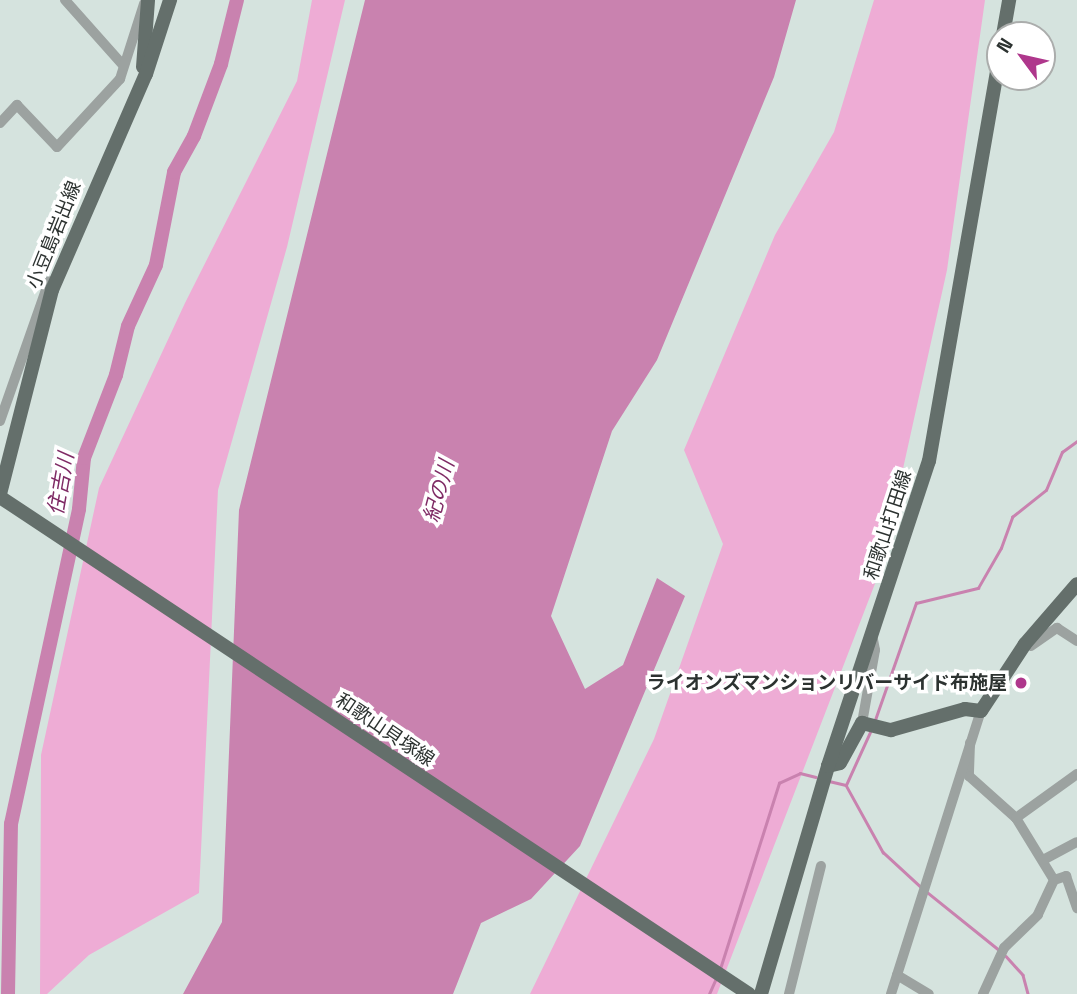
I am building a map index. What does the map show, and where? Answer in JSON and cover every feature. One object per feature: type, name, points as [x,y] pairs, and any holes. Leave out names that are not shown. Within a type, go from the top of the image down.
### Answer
[{"type":"main road","points":[[146,74],[143,59],[147,0]]},
{"type":"main road","name":"小豆島岩出線","points":[[0,495],[38,334],[70,242],[146,74],[170,0]]},
{"type":"main road","points":[[1005,21],[1009,0]]},
{"type":"main road","name":"和歌山打田線","points":[[761,994],[828,766],[929,461],[994,91]]},
{"type":"main road","name":"和歌山貝塚線","points":[[0,495],[745,992]]},
{"type":"main road","points":[[828,766],[840,763],[870,725],[891,730],[965,709],[981,711],[1025,644],[1077,584]]},
{"type":"street","points":[[65,0],[123,65]]},
{"type":"street","points":[[0,123],[17,105],[57,147],[120,79],[147,0]]},
{"type":"street","points":[[0,421],[44,292],[70,242]]},
{"type":"street","points":[[1025,644],[1031,646],[1057,628],[1077,640]]},
{"type":"street","points":[[870,725],[875,650],[872,634]]},
{"type":"street","points":[[891,994],[981,711]]},
{"type":"street","points":[[970,743],[969,776],[1016,818],[1054,880]]},
{"type":"street","points":[[1016,818],[1077,774]]},
{"type":"street","points":[[1043,860],[1077,842]]},
{"type":"street","points":[[789,994],[821,866]]},
{"type":"street","points":[[983,994],[1004,948],[1038,915],[1054,880],[1066,876],[1077,908]]},
{"type":"street","points":[[897,975],[929,994]]},
{"type":"shaded area","points":[[312,0],[345,0],[287,247],[218,490],[199,893],[89,955],[47,994],[40,994],[41,755],[99,488],[185,303],[297,81]]},
{"type":"shaded area","points":[[874,0],[985,0],[947,270],[881,568],[717,994],[530,994],[654,739],[723,544],[684,450],[775,235],[834,132]]},
{"type":"water","name":"紀の川","points":[[365,0],[796,0],[774,77],[657,360],[612,431],[551,616],[585,689],[623,665],[657,578],[685,596],[580,846],[531,899],[481,923],[453,994],[183,994],[222,922],[239,510]]},
{"type":"waterway","name":"住吉川","points":[[8,994],[11,824],[79,509],[84,458],[116,375],[128,326],[156,265],[174,172],[194,136],[221,64],[237,0]]},
{"type":"waterway","points":[[875,720],[916,603],[978,588],[1001,548],[1012,517],[1046,490],[1062,452],[1077,441]]},
{"type":"waterway","points":[[846,785],[871,730]]},
{"type":"waterway","points":[[720,969],[779,783],[800,773],[816,777]]},
{"type":"waterway","points":[[829,781],[846,785],[883,852],[922,888]]},
{"type":"waterway","points":[[927,892],[998,949]]},
{"type":"waterway","points":[[1006,956],[1023,975],[1028,994]]},
{"type":"waterway","points":[[709,994],[716,978]]},
{"type":"place","name":"ライオンズマンションリバーサイド布施屋","points":[[1021,683]]}]
